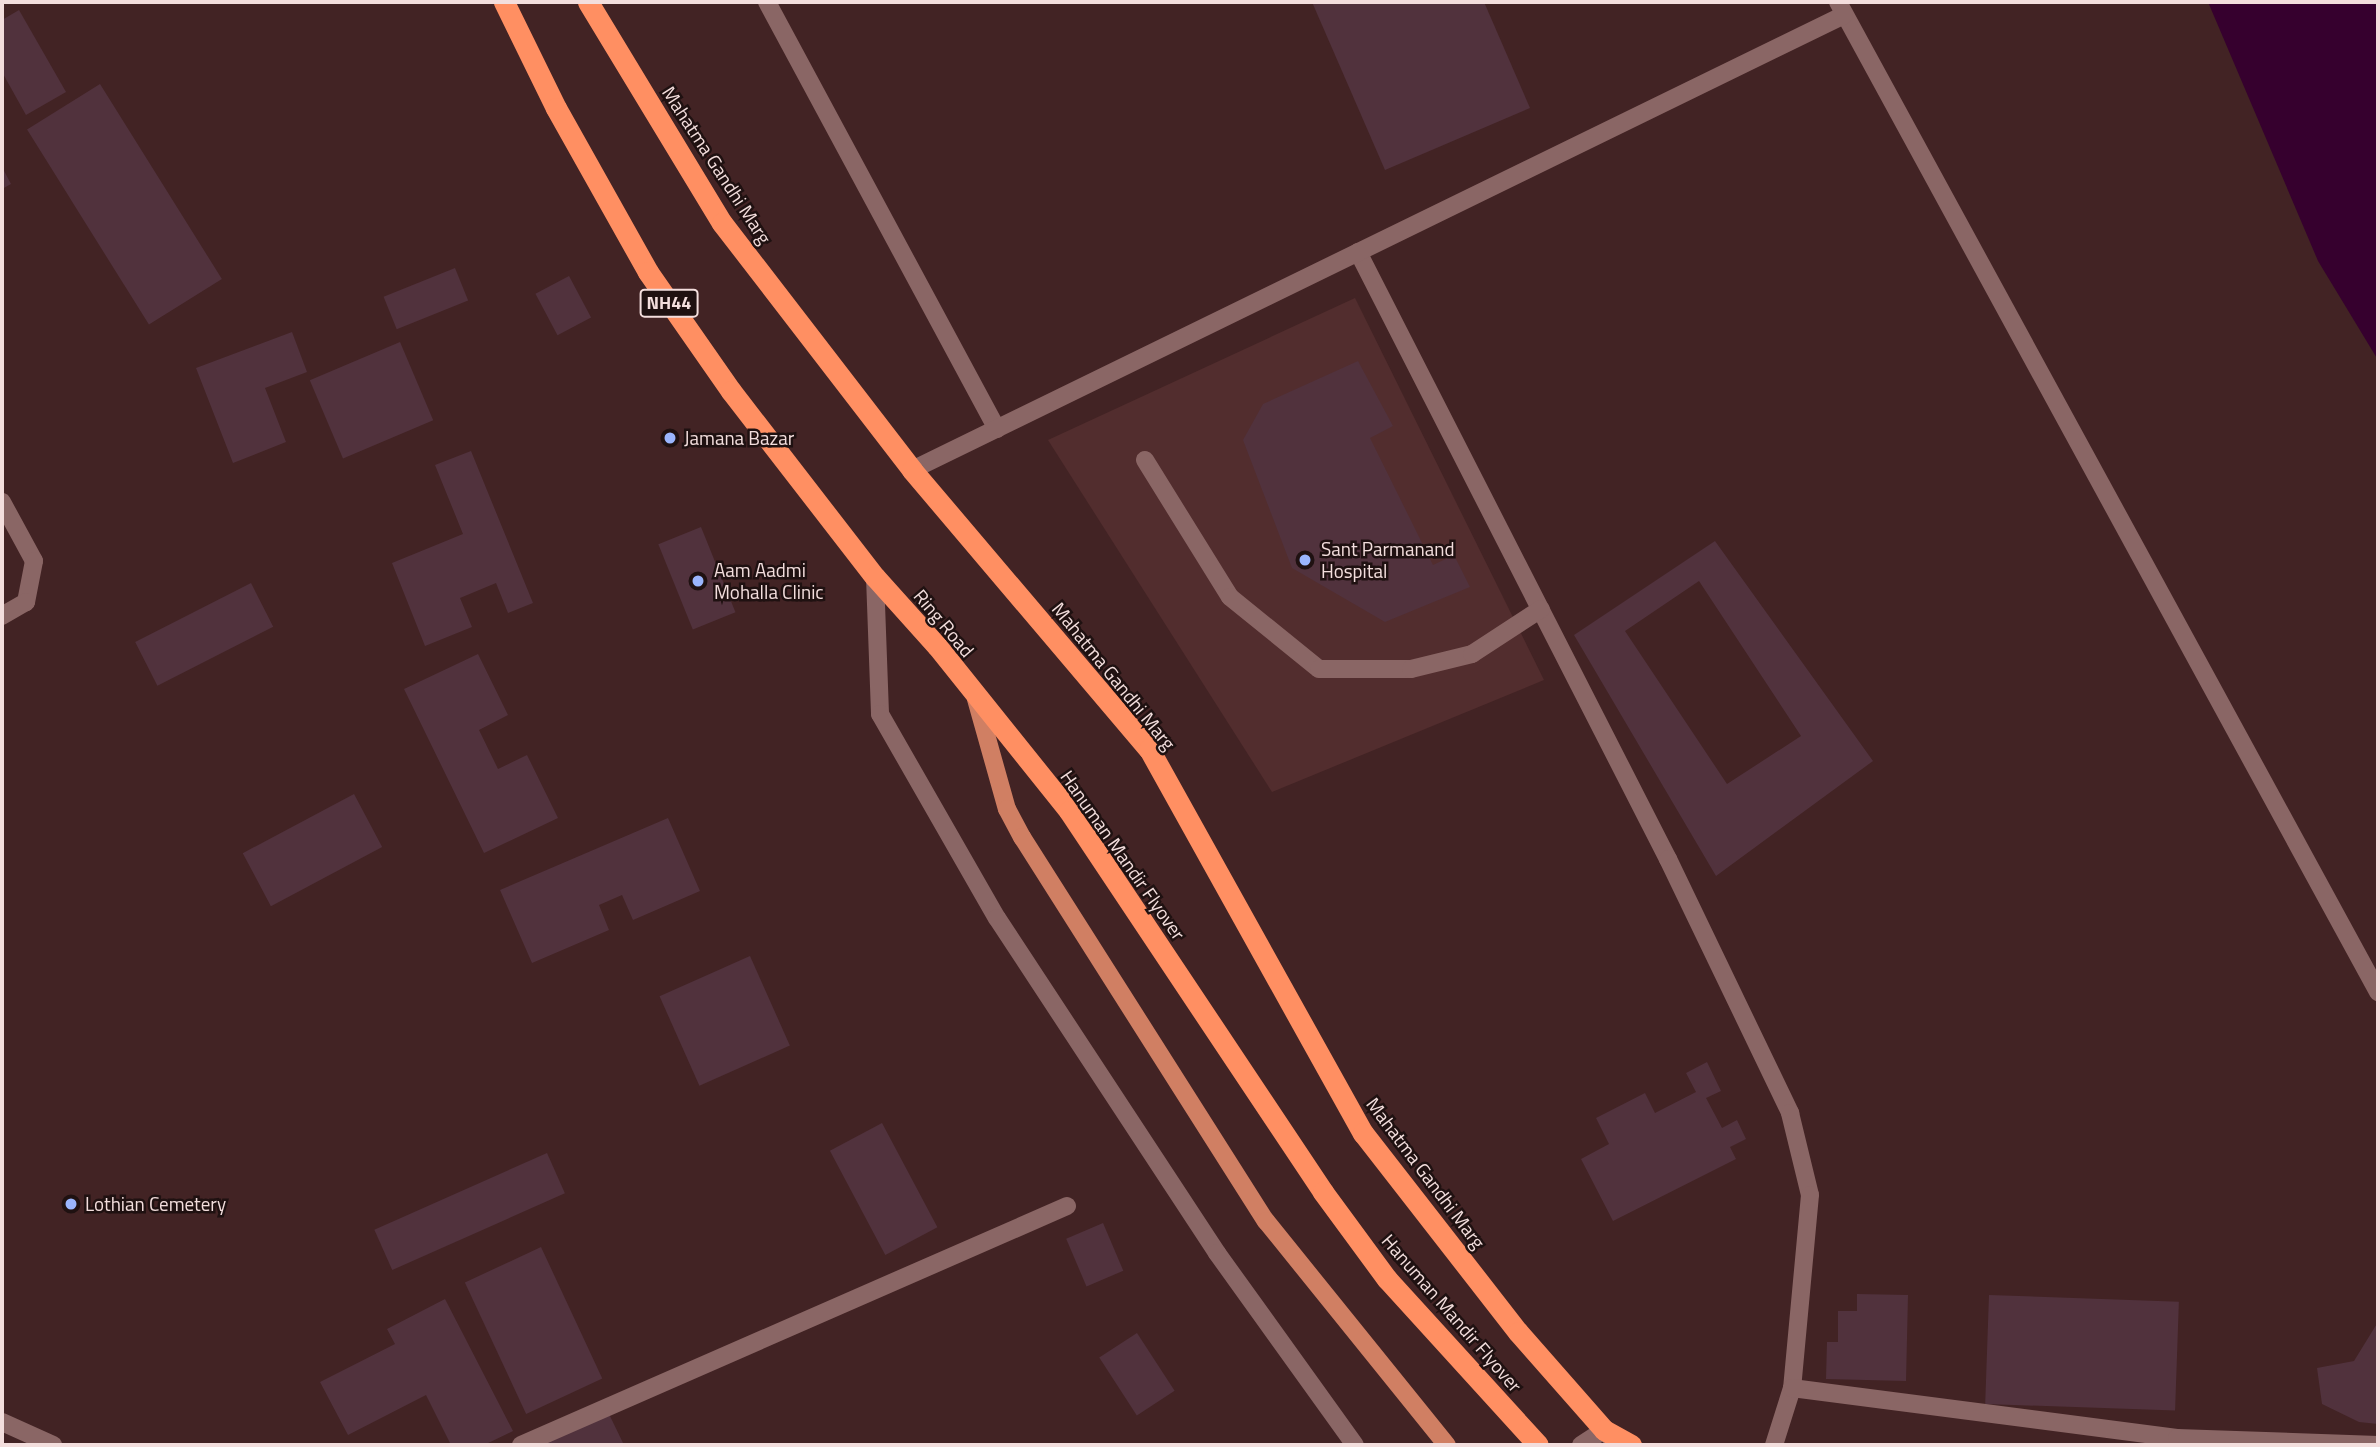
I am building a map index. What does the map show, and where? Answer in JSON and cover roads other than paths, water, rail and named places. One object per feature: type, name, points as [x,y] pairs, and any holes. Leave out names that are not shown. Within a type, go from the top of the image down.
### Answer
[{"type":"highway","name":"NH44","points":[[504,2],[556,108],[648,272],[730,391],[875,577]]},
{"type":"highway","name":"Mahatma Gandhi Marg","points":[[588,2],[722,223],[912,470],[1149,749],[1363,1133],[1518,1332],[1611,1438]]},
{"type":"highway","name":"Ring Road","points":[[875,577],[937,646],[976,699]]},
{"type":"highway","name":"Hanuman Mandir Flyover","points":[[976,699],[1069,811],[1323,1192],[1387,1279],[1538,1445]]},
{"type":"highway","points":[[1611,1438],[1631,1445]]},
{"type":"main road","points":[[976,699],[1007,809],[1022,837],[1266,1222],[1447,1445]]},
{"type":"street","points":[[767,2],[997,429]]},
{"type":"street","points":[[912,470],[1358,252],[1841,9],[2378,992]]},
{"type":"street","points":[[1358,252],[1668,859],[1790,1113],[1810,1195],[1792,1388],[1774,1445]]},
{"type":"street","points":[[1145,460],[1230,597],[1320,669],[1411,668],[1472,654],[1541,609]]},
{"type":"street","points":[[2,502],[34,561],[26,602],[2,616]]},
{"type":"street","points":[[875,577],[880,714],[997,918],[1217,1253],[1355,1445]]},
{"type":"street","points":[[521,1445],[1067,1206]]},
{"type":"street","points":[[1792,1388],[2178,1438],[2378,1445]]},
{"type":"street","points":[[2,1422],[53,1445]]},
{"type":"street","points":[[1581,1445],[1611,1438]]},
{"type":"place","name":"Jamana Bazar","points":[[670,438]]},
{"type":"place","name":"Sant Parmanand Hospital","points":[[1305,560]]},
{"type":"place","name":"Aam Aadmi Mohalla Clinic","points":[[698,581]]},
{"type":"place","name":"Lothian Cemetery","points":[[71,1204]]}]
